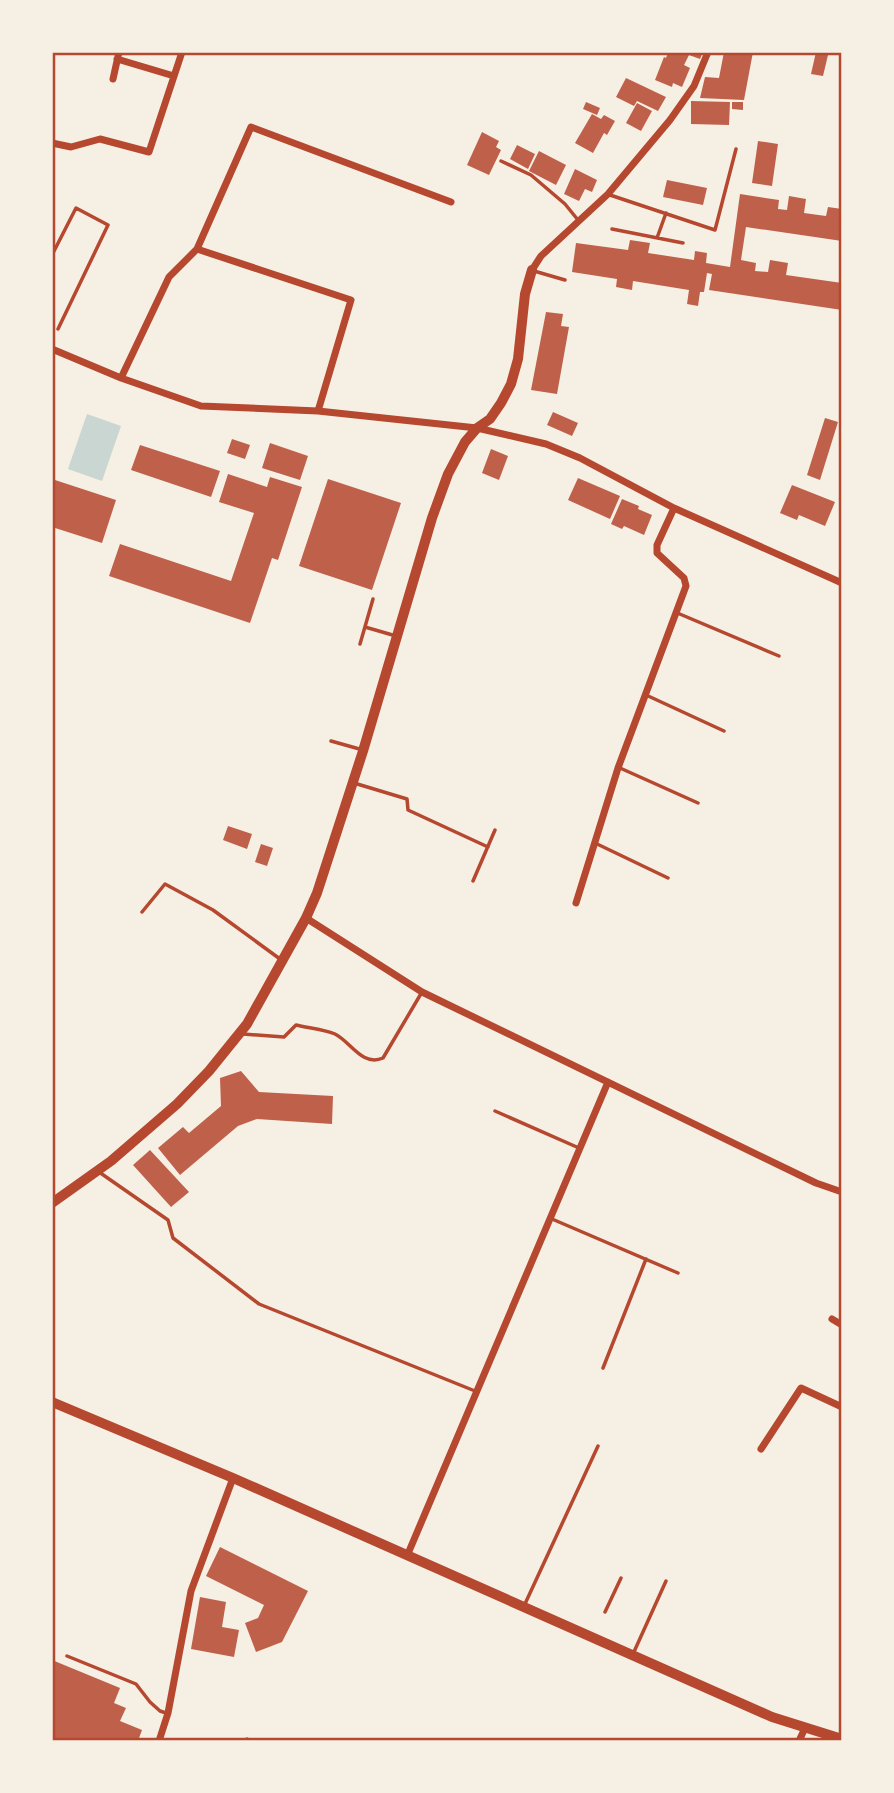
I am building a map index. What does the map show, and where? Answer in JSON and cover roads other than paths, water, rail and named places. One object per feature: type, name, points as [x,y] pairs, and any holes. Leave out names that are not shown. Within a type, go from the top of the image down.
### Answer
[{"type":"street","points":[[52,144],[71,147],[100,139],[149,152],[182,52]]},
{"type":"street","points":[[52,1203],[97,1171],[177,1104],[209,1071],[247,1024],[317,893],[363,751],[432,518],[448,474],[464,442],[490,419],[511,384],[518,359],[524,294],[533,270],[541,256],[608,194],[678,109],[694,86],[708,52]]},
{"type":"street","points":[[113,79],[118,56],[174,76]]},
{"type":"street","points":[[121,378],[169,277],[197,249],[251,127],[451,202]]},
{"type":"street","points":[[197,249],[351,300],[318,411]]},
{"type":"street","points":[[52,349],[121,378],[201,406],[318,411],[477,428],[545,444],[580,458],[674,508],[842,583]]},
{"type":"street","points":[[576,903],[618,768],[686,586],[684,578],[657,552],[657,545],[674,508]]},
{"type":"street","points":[[306,918],[422,992],[816,1183],[842,1192]]},
{"type":"street","points":[[407,1556],[608,1082]]},
{"type":"street","points":[[832,1319],[842,1325]]},
{"type":"street","points":[[761,1449],[801,1388],[842,1407]]},
{"type":"street","points":[[52,1402],[233,1478],[772,1717],[842,1740]]},
{"type":"street","points":[[159,1741],[168,1713],[191,1591],[233,1478]]},
{"type":"street","points":[[799,1741],[805,1728]]},
{"type":"lane","points":[[608,194],[715,230],[736,149]]},
{"type":"lane","points":[[501,161],[531,175],[565,204],[578,220]]},
{"type":"lane","points":[[52,255],[76,208],[108,225],[58,329]]},
{"type":"lane","points":[[657,238],[666,214]]},
{"type":"lane","points":[[612,229],[683,243]]},
{"type":"lane","points":[[533,270],[565,280]]},
{"type":"lane","points":[[360,644],[373,599]]},
{"type":"lane","points":[[676,612],[779,656]]},
{"type":"lane","points":[[365,627],[397,636]]},
{"type":"lane","points":[[644,694],[724,731]]},
{"type":"lane","points":[[331,741],[363,751]]},
{"type":"lane","points":[[618,768],[698,803]]},
{"type":"lane","points":[[352,782],[407,799],[408,810],[488,847]]},
{"type":"lane","points":[[473,881],[495,831]]},
{"type":"lane","points":[[595,843],[668,878]]},
{"type":"lane","points":[[142,912],[165,884],[213,910],[282,961]]},
{"type":"lane","points":[[239,1033],[284,1037],[296,1025],[336,1035],[368,1060],[378,1060],[383,1058],[422,992]]},
{"type":"lane","points":[[495,1111],[579,1148]]},
{"type":"lane","points":[[97,1171],[168,1220],[173,1238],[259,1304],[477,1392]]},
{"type":"lane","points":[[550,1218],[678,1273]]},
{"type":"lane","points":[[603,1368],[646,1259]]},
{"type":"lane","points":[[524,1607],[598,1446]]},
{"type":"lane","points":[[605,1612],[621,1578]]},
{"type":"lane","points":[[632,1656],[666,1581]]},
{"type":"lane","points":[[67,1656],[136,1684],[150,1702],[160,1711],[168,1713]]}]
